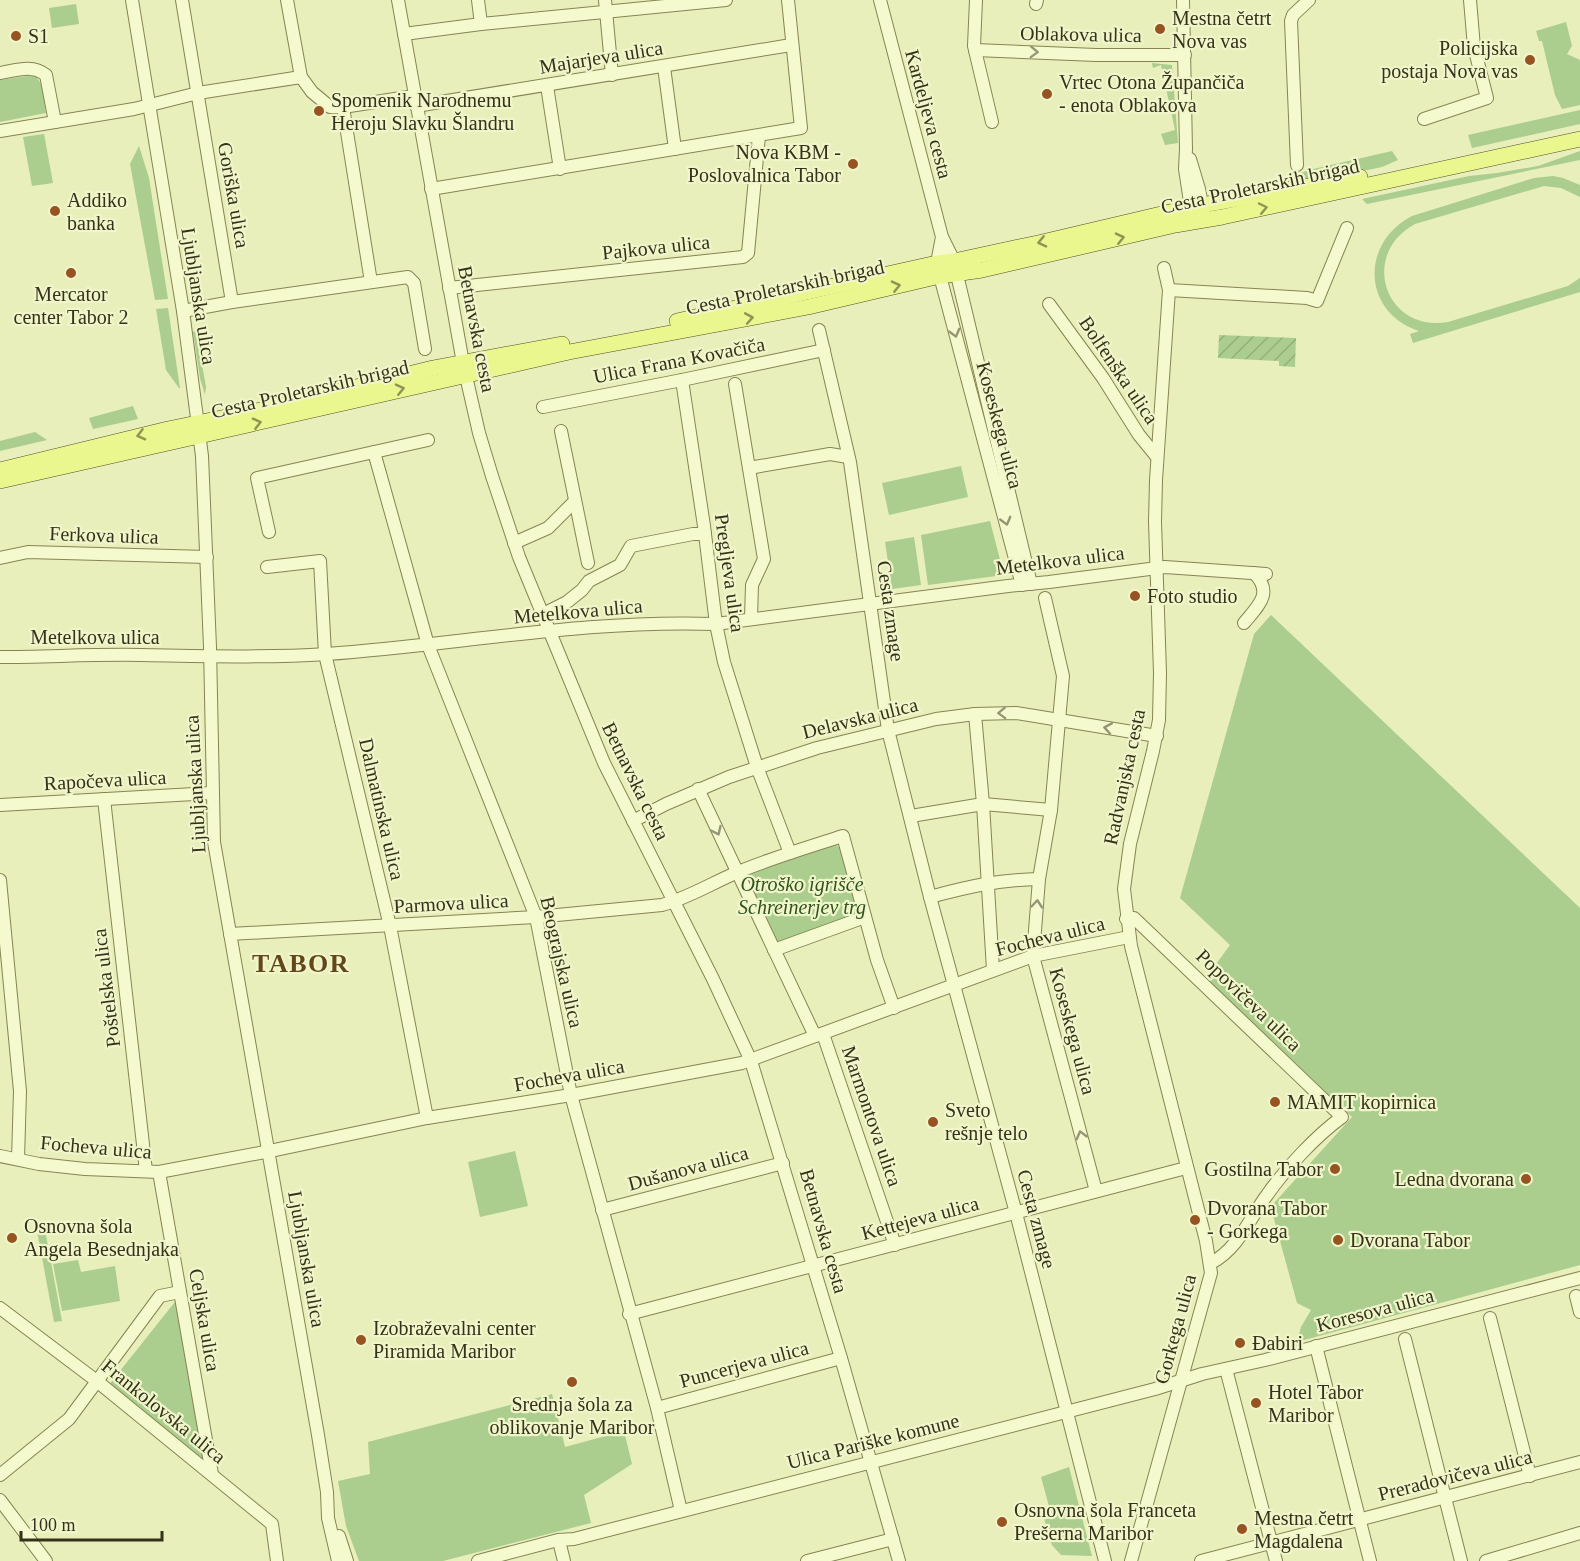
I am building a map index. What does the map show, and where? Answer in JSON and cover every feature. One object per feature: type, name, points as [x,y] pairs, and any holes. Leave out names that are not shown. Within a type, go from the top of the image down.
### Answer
[{"type":"main road","name":"Cesta Proletarskih brigad","points":[[1198,213],[1580,129]]},
{"type":"main road","name":"Cesta Proletarskih brigad","points":[[0,470],[436,381],[464,370],[808,307],[938,269],[956,268],[1038,243],[1580,138]]},
{"type":"main road","name":"Cesta Proletarskih brigad","points":[[0,481],[199,429]]},
{"type":"street","name":"Ljubljanska ulica","points":[[132,0],[183,311],[199,429],[207,557],[214,842],[270,1151],[327,1492],[328,1518],[338,1561]]},
{"type":"street","name":"Goriška ulica","points":[[183,0],[232,302]]},
{"type":"street","points":[[287,0],[301,77],[312,92],[330,107],[415,101]]},
{"type":"street","name":"Betnavska cesta","points":[[398,0],[464,370],[479,433],[514,543],[594,742],[751,1061],[814,1266],[899,1561]]},
{"type":"street","points":[[478,0],[481,24]]},
{"type":"street","points":[[404,34],[606,5],[726,0]]},
{"type":"street","points":[[431,189],[801,128],[788,0]]},
{"type":"street","name":"Kardeljeva cesta","points":[[880,0],[942,237]]},
{"type":"street","points":[[976,0],[974,46],[992,122]]},
{"type":"street","points":[[1183,0],[1185,170],[1198,213]]},
{"type":"street","points":[[1297,165],[1291,21],[1293,15],[1310,0]]},
{"type":"street","points":[[1424,119],[1486,98],[1474,47],[1470,0]]},
{"type":"street","points":[[606,5],[612,75]]},
{"type":"street","name":"Majarjeva ulica","points":[[415,101],[547,86],[791,45]]},
{"type":"street","name":"Oblakova ulica","points":[[975,50],[1096,55],[1185,55]]},
{"type":"street","points":[[664,67],[675,149]]},
{"type":"street","points":[[0,73],[31,68],[40,70],[46,75],[55,122]]},
{"type":"street","points":[[0,131],[150,105],[198,93],[301,77]]},
{"type":"street","points":[[547,86],[560,169]]},
{"type":"street","points":[[343,107],[371,282]]},
{"type":"street","name":"Pajkova ulica","points":[[449,288],[743,257],[748,253],[759,136]]},
{"type":"street","points":[[1169,290],[1307,298],[1317,301],[1347,228]]},
{"type":"street","points":[[938,269],[942,237]]},
{"type":"street","name":"Koseskega ulica","points":[[942,237],[956,268],[1026,584]]},
{"type":"street","name":"Radvanjska cesta","points":[[1164,268],[1169,290],[1157,457],[1155,522],[1160,703],[1157,736],[1126,863],[1124,889],[1129,937],[1211,1263]]},
{"type":"street","name":"Koseskega ulica","points":[[938,269],[1026,584]]},
{"type":"street","points":[[183,311],[408,277],[414,283],[425,349]]},
{"type":"street","name":"Bolfenška ulica","points":[[1049,304],[1103,378],[1138,435],[1157,457]]},
{"type":"street","name":"Cesta zmage","points":[[819,330],[848,457],[888,730],[930,897],[1016,1212],[1105,1561]]},
{"type":"street","name":"Ulica Frana Kovačiča","points":[[543,407],[824,350]]},
{"type":"street","name":"Pregljeva ulica","points":[[682,380],[716,624],[724,662],[757,767]]},
{"type":"street","points":[[735,384],[764,559],[752,585],[751,619]]},
{"type":"street","points":[[561,430],[588,563]]},
{"type":"street","points":[[268,532],[257,478],[428,440]]},
{"type":"street","name":"Beograjska ulica","points":[[374,452],[428,645],[536,917],[571,1095],[629,1314],[657,1408],[681,1511]]},
{"type":"street","points":[[749,468],[830,454],[848,457]]},
{"type":"street","points":[[0,463],[21,458],[36,461]]},
{"type":"street","points":[[514,543],[548,528],[575,501]]},
{"type":"street","points":[[543,614],[567,602],[589,581],[620,565],[631,546],[693,534],[705,534]]},
{"type":"street","name":"Ferkova ulica","points":[[0,558],[28,552],[207,557]]},
{"type":"street","name":"Dalmatinska ulica","points":[[267,567],[320,561],[325,654],[390,926],[427,1118]]},
{"type":"street","name":"Metelkova ulica","points":[[0,657],[138,655],[210,657],[325,654],[550,632],[683,623],[716,624],[1165,567],[1260,573],[1264,592],[1261,602],[1244,623]]},
{"type":"street","name":"Koseskega ulica","points":[[1046,598],[1064,676],[1051,810],[1039,879],[1033,956],[1096,1191]]},
{"type":"street","name":"Delavska ulica","points":[[633,821],[698,789],[757,767],[818,748],[936,719],[975,714],[1016,713],[1157,736]]},
{"type":"street","points":[[975,714],[993,970]]},
{"type":"street","points":[[757,767],[790,853]]},
{"type":"street","name":"Marmontova ulica","points":[[698,789],[774,950],[819,1035],[895,1245]]},
{"type":"street","name":"Rapočeva ulica","points":[[0,805],[212,793]]},
{"type":"street","name":"Poštelska ulica","points":[[104,799],[153,1172]]},
{"type":"street","points":[[911,816],[983,804],[1051,810]]},
{"type":"street","name":"Parmova ulica","points":[[230,934],[536,917],[662,905],[674,902],[737,872],[843,836],[865,918]]},
{"type":"street","points":[[930,897],[987,882],[1039,879]]},
{"type":"street","points":[[0,880],[20,1091],[18,1160]]},
{"type":"street","points":[[774,950],[865,918],[894,1008]]},
{"type":"street","name":"Popovičeva ulica","points":[[1126,919],[1134,918],[1341,1117]]},
{"type":"street","name":"Focheva ulica","points":[[0,1156],[85,1170],[153,1172],[270,1151],[427,1118],[571,1095],[751,1061],[1033,956],[1129,937]]},
{"type":"street","name":"Gorkega ulica","points":[[1131,1561],[1211,1273],[1211,1263],[1231,1249],[1268,1192],[1322,1131],[1341,1117]]},
{"type":"street","name":"Dušanova ulica","points":[[602,1210],[783,1163]]},
{"type":"street","name":"Kettejeva ulica","points":[[629,1314],[1186,1167]]},
{"type":"street","name":"Celjska ulica","points":[[153,1172],[180,1292],[212,1474]]},
{"type":"street","name":"Koresova ulica","points":[[1180,1380],[1580,1278]]},
{"type":"street","points":[[0,1475],[69,1419],[160,1296],[180,1292]]},
{"type":"street","points":[[1576,1296],[1580,1312]]},
{"type":"street","name":"Frankolovska ulica","points":[[0,1308],[98,1382],[272,1524],[277,1561]]},
{"type":"street","points":[[1490,1318],[1530,1476]]},
{"type":"street","points":[[1405,1339],[1461,1561]]},
{"type":"street","points":[[1316,1346],[1326,1386]]},
{"type":"street","name":"Puncerjeva ulica","points":[[657,1408],[841,1358]]},
{"type":"street","points":[[1226,1369],[1276,1561]]},
{"type":"street","name":"Ulica Pariške komune","points":[[505,1561],[574,1539],[1155,1389],[1180,1380]]},
{"type":"street","points":[[1329,1399],[1370,1561]]},
{"type":"street","name":"Preradovičeva ulica","points":[[1201,1561],[1580,1462]]},
{"type":"street","points":[[327,1492],[347,1561]]},
{"type":"street","points":[[0,1500],[46,1561]]},
{"type":"street","points":[[1486,1561],[1580,1533]]},
{"type":"street","name":"Ulica Pariške komune","points":[[478,1561],[558,1540],[574,1539]]},
{"type":"street","points":[[807,1561],[893,1539]]},
{"type":"street","points":[[560,1545],[564,1561]]},
{"type":"green space","points":[[76,4],[79,24],[52,28],[49,8]]},
{"type":"green space","points":[[1566,22],[1572,46],[1567,54],[1580,60],[1580,105],[1562,109],[1555,95],[1542,41],[1539,41],[1536,31]]},
{"type":"green space","points":[[1152,63],[1172,65],[1178,143],[1165,145],[1161,134],[1175,130],[1161,65],[1153,68]]},
{"type":"green space","points":[[34,75],[42,87],[46,113],[0,122],[0,80]]},
{"type":"green space","points":[[1580,110],[1580,124],[1472,148],[1468,135]]},
{"type":"green space","points":[[44,134],[53,183],[32,186],[23,137]]},
{"type":"green space","points":[[139,146],[149,178],[168,299],[155,300],[130,164]]},
{"type":"green space","points":[[1392,151],[1398,160],[1382,167],[1222,194],[1280,181],[1309,170]]},
{"type":"green space","points":[[1580,151],[1580,160],[1367,204],[1362,199],[1469,176],[1538,166]]},
{"type":"green space","points":[[1553,176],[1580,185],[1580,197],[1561,188],[1544,186],[1415,224],[1398,237],[1388,254],[1384,271],[1387,288],[1395,304],[1408,316],[1426,322],[1448,322],[1568,286],[1580,278],[1580,292],[1413,343],[1410,334],[1419,331],[1400,322],[1387,309],[1378,293],[1375,276],[1376,259],[1383,243],[1395,228],[1412,216],[1534,178]]},
{"type":"green space","points":[[168,308],[180,388],[166,370],[156,309]]},
{"type":"green space","points":[[196,331],[206,387],[205,395],[193,332]]},
{"type":"green space","points":[[1219,335],[1296,338],[1295,367],[1279,366],[1279,361],[1218,358]]},
{"type":"green space","points":[[133,406],[138,419],[93,429],[89,418]]},
{"type":"green space","points":[[35,432],[47,440],[0,451],[0,441]]},
{"type":"green space","points":[[961,466],[968,497],[889,515],[882,483]]},
{"type":"green space","points":[[990,521],[1004,575],[928,585],[921,535]]},
{"type":"green space","points":[[914,537],[921,585],[892,589],[885,542]]},
{"type":"green space","points":[[1271,615],[1580,908],[1580,1265],[1297,1342],[1301,1327],[1311,1310],[1297,1303],[1272,1213],[1274,1203],[1352,1117],[1206,978],[1230,945],[1180,898],[1254,634]]},
{"type":"green space","name":"Otroško igrišče Schreinerjev trg","points":[[834,843],[841,849],[858,913],[780,943],[748,880],[749,875]]},
{"type":"green space","points":[[515,1151],[528,1206],[480,1217],[468,1162]]},
{"type":"green space","points":[[45,1230],[62,1321],[54,1322],[37,1231]]},
{"type":"green space","points":[[78,1260],[81,1272],[115,1266],[120,1301],[62,1311],[53,1264]]},
{"type":"green space","points":[[178,1298],[205,1462],[108,1386]]},
{"type":"green space","points":[[552,1394],[565,1447],[624,1431],[632,1464],[584,1495],[591,1523],[443,1561],[359,1561],[346,1526],[338,1481],[370,1474],[368,1442]]},
{"type":"green space","points":[[1069,1467],[1092,1556],[1061,1555],[1052,1545],[1042,1512],[1050,1510],[1041,1477]]},
{"type":"place","name":"Mestna četrt Nova vas","points":[[1160,29]]},
{"type":"place","name":"S1","points":[[16,36]]},
{"type":"place","name":"Policijska postaja Nova vas","points":[[1530,60]]},
{"type":"place","name":"Vrtec Otona Župančiča - enota Oblakova","points":[[1047,94]]},
{"type":"place","name":"Spomenik Narodnemu Heroju Slavku Šlandru","points":[[319,111]]},
{"type":"place","name":"Nova KBM - Poslovalnica Tabor","points":[[853,164]]},
{"type":"place","name":"Addiko banka","points":[[55,211]]},
{"type":"place","name":"Mercator center Tabor 2","points":[[71,273]]},
{"type":"place","name":"Foto studio","points":[[1135,596]]},
{"type":"place","name":"MAMIT kopirnica","points":[[1275,1102]]},
{"type":"place","name":"Sveto rešnje telo","points":[[933,1122]]},
{"type":"place","name":"Gostilna Tabor","points":[[1335,1169]]},
{"type":"place","name":"Ledna dvorana","points":[[1526,1179]]},
{"type":"place","name":"Dvorana Tabor - Gorkega","points":[[1195,1220]]},
{"type":"place","name":"Osnovna šola Angela Besednjaka","points":[[12,1238]]},
{"type":"place","name":"Dvorana Tabor","points":[[1338,1240]]},
{"type":"place","name":"Izobraževalni center Piramida Maribor","points":[[361,1340]]},
{"type":"place","name":"Đabiri","points":[[1240,1343]]},
{"type":"place","name":"Srednja šola za oblikovanje Maribor","points":[[572,1382]]},
{"type":"place","name":"Hotel Tabor Maribor","points":[[1256,1403]]},
{"type":"place","name":"Osnovna šola Franceta Prešerna Maribor","points":[[1002,1522]]},
{"type":"place","name":"Mestna četrt Magdalena","points":[[1242,1529]]},
{"type":"district","name":"TABOR","points":[[301,963]]}]
